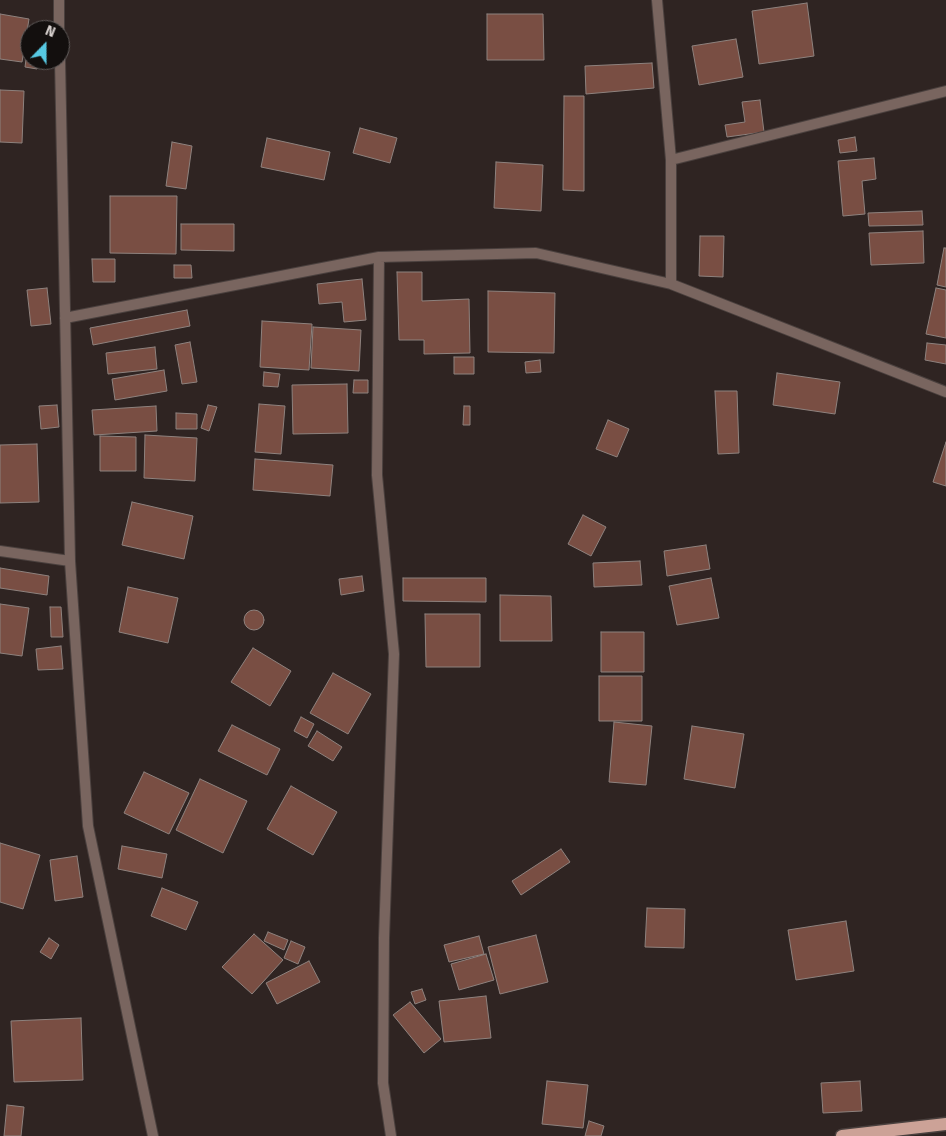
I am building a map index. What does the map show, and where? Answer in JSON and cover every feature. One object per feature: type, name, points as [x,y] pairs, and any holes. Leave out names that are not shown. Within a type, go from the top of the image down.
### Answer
[{"type":"main road","points":[[842,1136],[946,1124]]},
{"type":"street","points":[[59,0],[59,20]]},
{"type":"street","points":[[657,0],[671,160],[671,284]]},
{"type":"street","points":[[60,70],[70,561],[88,826],[153,1136]]},
{"type":"street","points":[[671,160],[946,91]]},
{"type":"street","points":[[65,318],[379,258],[536,253],[671,284],[946,392]]},
{"type":"street","points":[[379,258],[377,475],[394,654],[384,938],[384,1083],[391,1136]]},
{"type":"street","points":[[0,551],[70,561]]},
{"type":"building","points":[[807,3],[814,56],[759,64],[752,11]]},
{"type":"building","points":[[0,14],[29,19],[20,20],[20,62],[0,59]]},
{"type":"building","points":[[487,14],[543,14],[544,60],[487,60]]},
{"type":"building","points":[[736,39],[743,77],[699,85],[692,46]]},
{"type":"building","points":[[652,63],[654,88],[586,94],[585,66]]},
{"type":"building","points":[[0,90],[24,91],[22,143],[0,142]]},
{"type":"building","points":[[564,96],[584,96],[584,191],[563,190]]},
{"type":"building","points":[[760,100],[764,132],[727,137],[725,125],[745,122],[742,102]]},
{"type":"building","points":[[360,128],[397,138],[390,163],[353,153]]},
{"type":"building","points":[[855,137],[857,151],[840,153],[838,140]]},
{"type":"building","points":[[267,138],[330,152],[324,180],[261,167]]},
{"type":"building","points":[[172,142],[192,146],[186,189],[166,186]]},
{"type":"building","points":[[874,158],[876,179],[862,181],[865,214],[843,216],[838,161]]},
{"type":"building","points":[[496,162],[543,165],[541,211],[494,208]]},
{"type":"building","points":[[110,196],[177,196],[176,254],[110,253]]},
{"type":"building","points":[[922,211],[923,225],[869,226],[868,213]]},
{"type":"building","points":[[181,224],[234,224],[234,251],[181,250]]},
{"type":"building","points":[[923,231],[924,263],[871,265],[869,233]]},
{"type":"building","points":[[700,236],[724,236],[723,277],[699,276]]},
{"type":"building","points":[[944,248],[946,248],[946,287],[937,285]]},
{"type":"building","points":[[92,259],[115,259],[115,282],[93,282]]},
{"type":"building","points":[[174,265],[191,265],[192,278],[174,278]]},
{"type":"building","points":[[397,272],[422,272],[422,301],[469,299],[470,353],[424,354],[424,340],[399,340]]},
{"type":"building","points":[[362,279],[366,320],[344,322],[342,302],[319,304],[317,284]]},
{"type":"building","points":[[47,288],[51,324],[31,326],[27,290]]},
{"type":"building","points":[[936,288],[946,290],[946,338],[926,334]]},
{"type":"building","points":[[488,291],[555,293],[554,353],[488,352]]},
{"type":"building","points":[[187,310],[190,326],[93,345],[90,328]]},
{"type":"building","points":[[262,321],[312,324],[309,370],[260,367]]},
{"type":"building","points":[[313,327],[361,330],[359,371],[311,368]]},
{"type":"building","points":[[190,342],[197,382],[182,384],[175,345]]},
{"type":"building","points":[[927,343],[946,345],[946,364],[925,360]]},
{"type":"building","points":[[155,347],[157,369],[108,374],[106,353]]},
{"type":"building","points":[[454,357],[474,357],[474,374],[454,374]]},
{"type":"building","points":[[540,360],[541,372],[526,373],[525,362]]},
{"type":"building","points":[[164,370],[167,391],[115,400],[112,379]]},
{"type":"building","points":[[264,372],[280,374],[278,387],[263,386]]},
{"type":"building","points":[[777,373],[840,382],[835,414],[773,405]]},
{"type":"building","points":[[354,380],[368,380],[368,393],[353,393]]},
{"type":"building","points":[[347,384],[348,433],[293,434],[292,385]]},
{"type":"building","points":[[715,391],[737,391],[739,453],[718,454]]},
{"type":"building","points":[[259,404],[285,406],[281,454],[255,452]]},
{"type":"building","points":[[57,405],[59,427],[41,429],[39,406]]},
{"type":"building","points":[[208,405],[217,407],[209,431],[201,428]]},
{"type":"building","points":[[156,406],[157,431],[94,435],[92,410]]},
{"type":"building","points":[[464,406],[470,406],[470,425],[463,425]]},
{"type":"building","points":[[176,413],[197,414],[197,429],[176,429]]},
{"type":"building","points":[[608,420],[629,429],[617,457],[596,449]]},
{"type":"building","points":[[145,435],[197,438],[195,481],[144,478]]},
{"type":"building","points":[[100,436],[136,437],[136,471],[100,471]]},
{"type":"building","points":[[946,442],[946,486],[933,482]]},
{"type":"building","points":[[37,444],[39,502],[0,503],[0,445]]},
{"type":"building","points":[[255,459],[333,465],[330,496],[253,490]]},
{"type":"building","points":[[132,502],[193,516],[184,559],[122,545]]},
{"type":"building","points":[[583,515],[606,527],[591,556],[568,544]]},
{"type":"building","points":[[706,545],[710,569],[667,576],[664,551]]},
{"type":"building","points":[[640,561],[642,585],[594,587],[593,563]]},
{"type":"building","points":[[0,568],[49,576],[47,595],[0,588]]},
{"type":"building","points":[[362,576],[364,591],[341,595],[339,579]]},
{"type":"building","points":[[403,578],[486,578],[486,602],[403,601]]},
{"type":"building","points":[[711,578],[719,618],[677,625],[669,586]]},
{"type":"building","points":[[128,587],[178,598],[168,643],[119,632]]},
{"type":"building","points":[[500,595],[551,596],[552,641],[500,641]]},
{"type":"building","points":[[0,604],[29,608],[22,656],[0,653]]},
{"type":"building","points":[[50,607],[61,607],[63,637],[51,637]]},
{"type":"building","points":[[250,610],[258,610],[264,616],[264,624],[258,630],[250,630],[244,624],[244,616]]},
{"type":"building","points":[[425,614],[480,614],[480,667],[426,667]]},
{"type":"building","points":[[601,632],[644,632],[644,672],[601,672]]},
{"type":"building","points":[[61,646],[63,669],[38,670],[36,649]]},
{"type":"building","points":[[253,648],[291,671],[270,706],[231,682]]},
{"type":"building","points":[[333,673],[371,694],[348,734],[310,713]]},
{"type":"building","points":[[599,676],[642,676],[642,721],[599,721]]},
{"type":"building","points":[[301,717],[314,724],[307,738],[294,731]]},
{"type":"building","points":[[614,722],[652,726],[646,785],[609,782]]},
{"type":"building","points":[[232,725],[280,749],[267,775],[218,751]]},
{"type":"building","points":[[692,726],[744,734],[735,788],[684,779]]},
{"type":"building","points":[[317,731],[342,747],[333,761],[308,746]]},
{"type":"building","points":[[144,772],[189,793],[169,834],[124,813]]},
{"type":"building","points":[[200,779],[247,801],[223,853],[176,830]]},
{"type":"building","points":[[291,786],[337,812],[313,855],[267,829]]},
{"type":"building","points":[[0,843],[40,855],[23,909],[0,902]]},
{"type":"building","points":[[122,846],[167,854],[162,878],[118,869]]},
{"type":"building","points":[[561,849],[570,862],[521,895],[512,881]]},
{"type":"building","points":[[77,856],[83,897],[55,901],[50,860]]},
{"type":"building","points":[[162,888],[198,902],[186,930],[151,916]]},
{"type":"building","points":[[647,908],[685,909],[684,948],[645,947]]},
{"type":"building","points":[[846,921],[854,971],[796,980],[788,930]]},
{"type":"building","points":[[268,932],[288,940],[284,950],[264,941]]},
{"type":"building","points":[[254,934],[283,960],[252,994],[222,967]]},
{"type":"building","points":[[536,935],[548,982],[500,994],[488,947]]},
{"type":"building","points":[[479,936],[484,954],[449,962],[444,945]]},
{"type":"building","points":[[49,938],[59,945],[51,959],[40,952]]},
{"type":"building","points":[[291,941],[305,947],[298,964],[284,958]]},
{"type":"building","points":[[486,954],[494,980],[459,990],[451,964]]},
{"type":"building","points":[[309,961],[320,982],[277,1004],[266,983]]},
{"type":"building","points":[[422,989],[426,1000],[415,1004],[411,992]]},
{"type":"building","points":[[486,996],[491,1038],[444,1042],[439,1001]]},
{"type":"building","points":[[410,1002],[441,1039],[424,1053],[393,1015]]},
{"type":"building","points":[[81,1018],[83,1080],[14,1082],[11,1021]]},
{"type":"building","points":[[547,1081],[588,1085],[583,1128],[542,1124]]},
{"type":"building","points":[[860,1081],[862,1111],[823,1113],[821,1083]]},
{"type":"building","points":[[7,1105],[24,1107],[21,1136],[4,1136]]},
{"type":"building","points":[[589,1121],[604,1126],[601,1136],[585,1136]]}]
